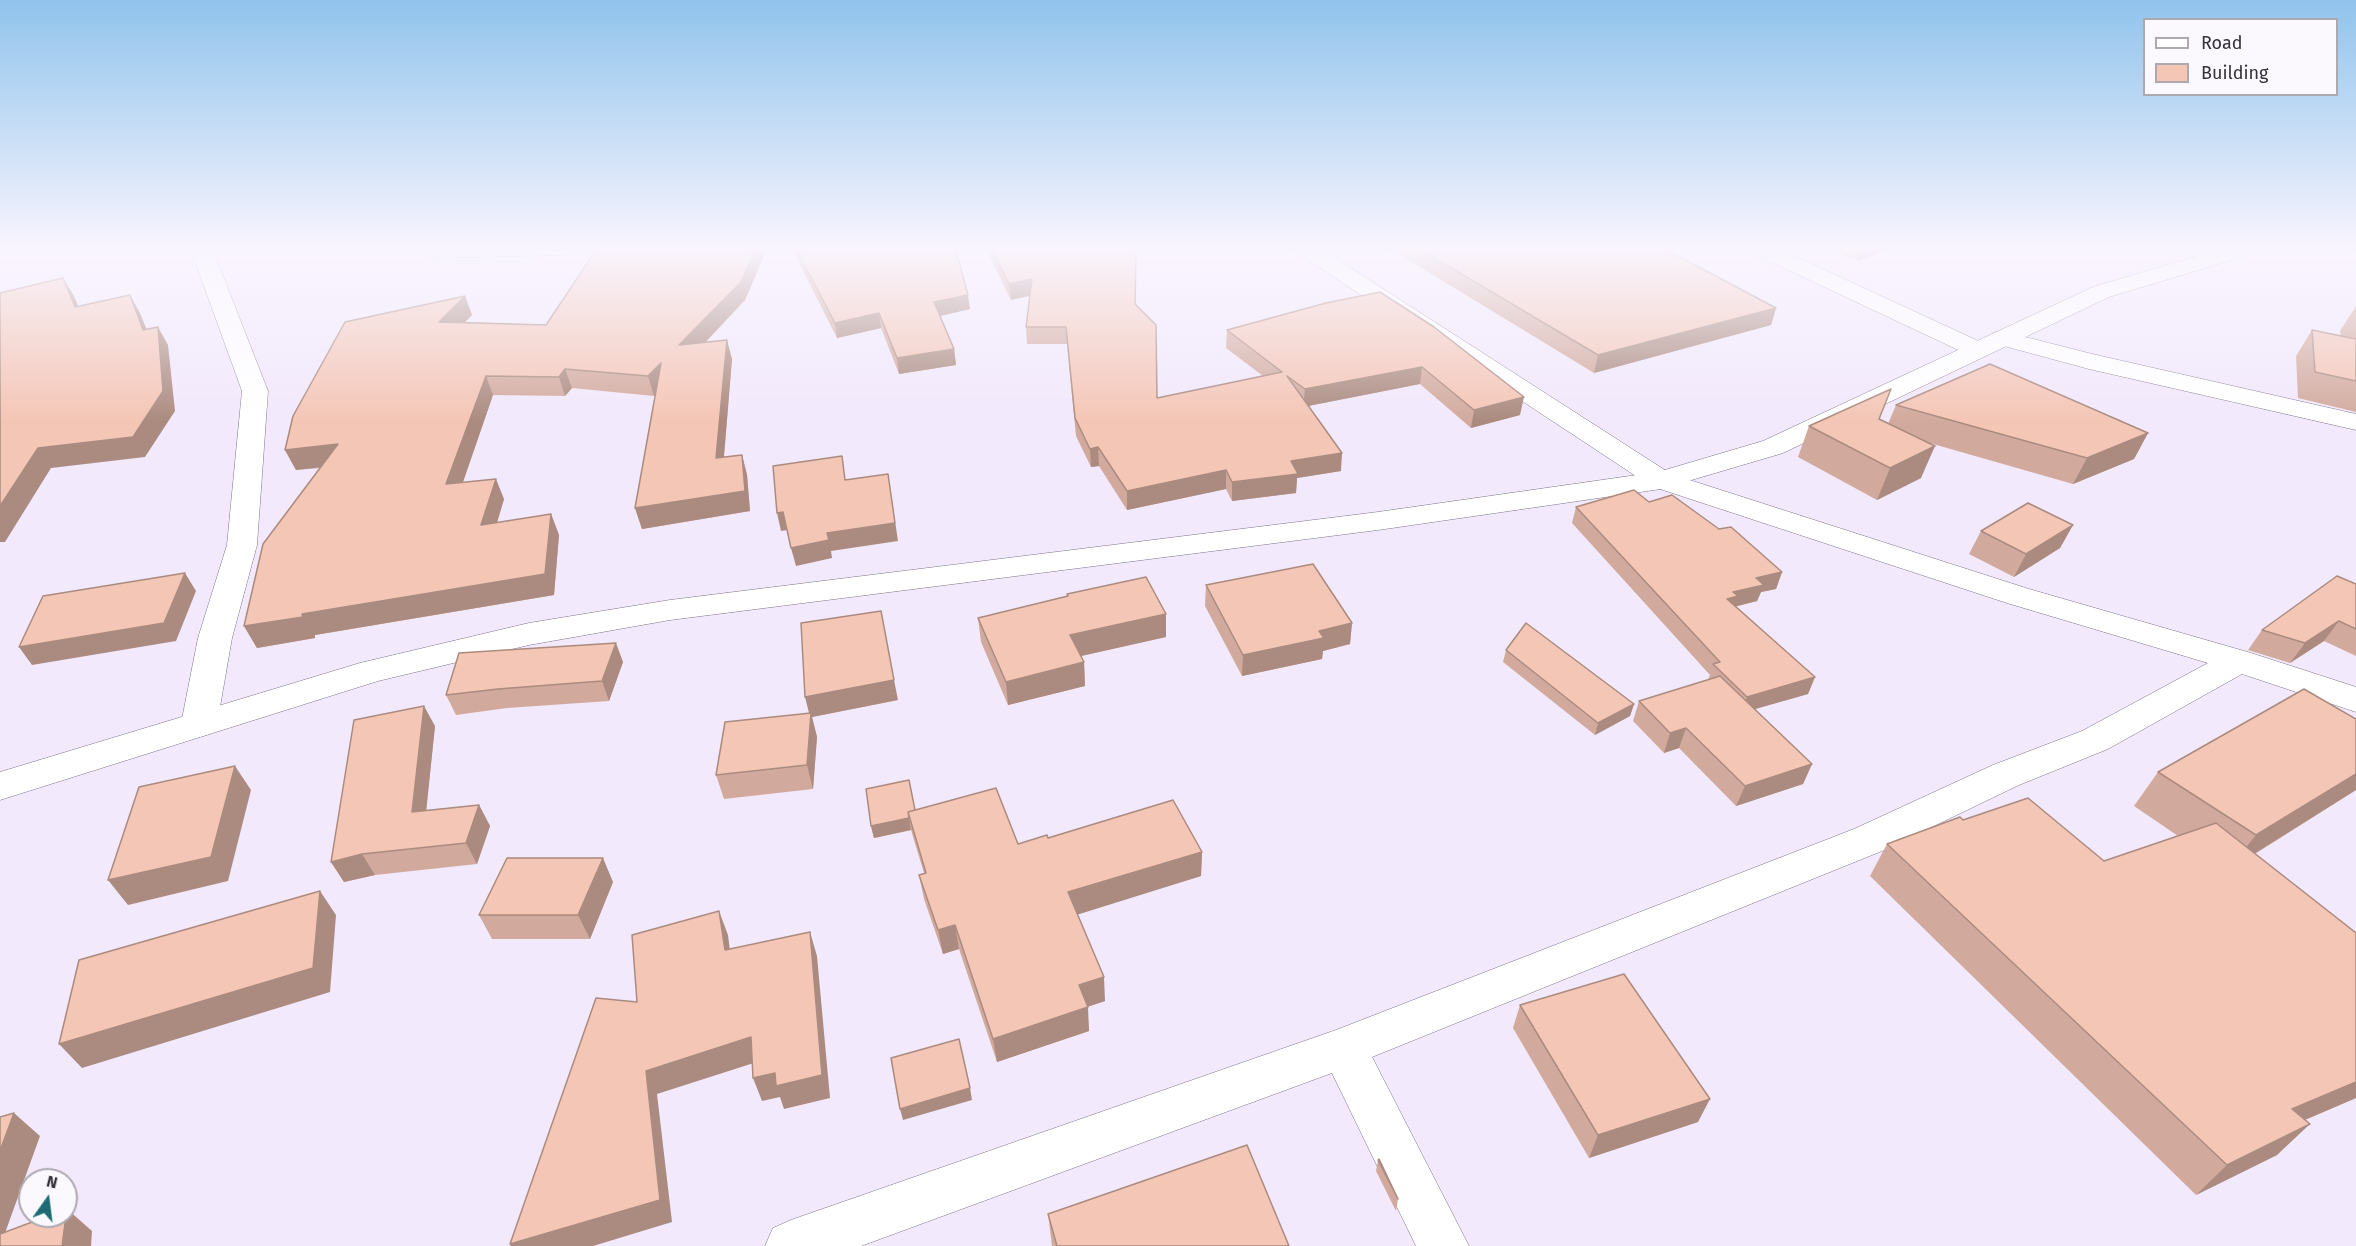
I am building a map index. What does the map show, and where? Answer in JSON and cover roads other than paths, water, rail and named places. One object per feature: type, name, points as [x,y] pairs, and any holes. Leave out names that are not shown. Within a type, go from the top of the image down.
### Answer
[{"type":"street","points":[[199,724],[214,639],[242,545],[255,391],[222,305]]},
{"type":"street","points":[[1393,305],[1661,480],[2018,596],[2239,661],[2356,700]]},
{"type":"street","points":[[1897,305],[1990,344],[2090,361],[2356,422]]},
{"type":"street","points":[[0,786],[372,671],[529,634],[658,612],[1378,521],[1661,480],[1773,447],[2073,305]]},
{"type":"street","points":[[791,1246],[1343,1048],[1868,840],[2006,775],[2095,740],[2239,661]]},
{"type":"street","points":[[1343,1048],[1443,1246]]}]
